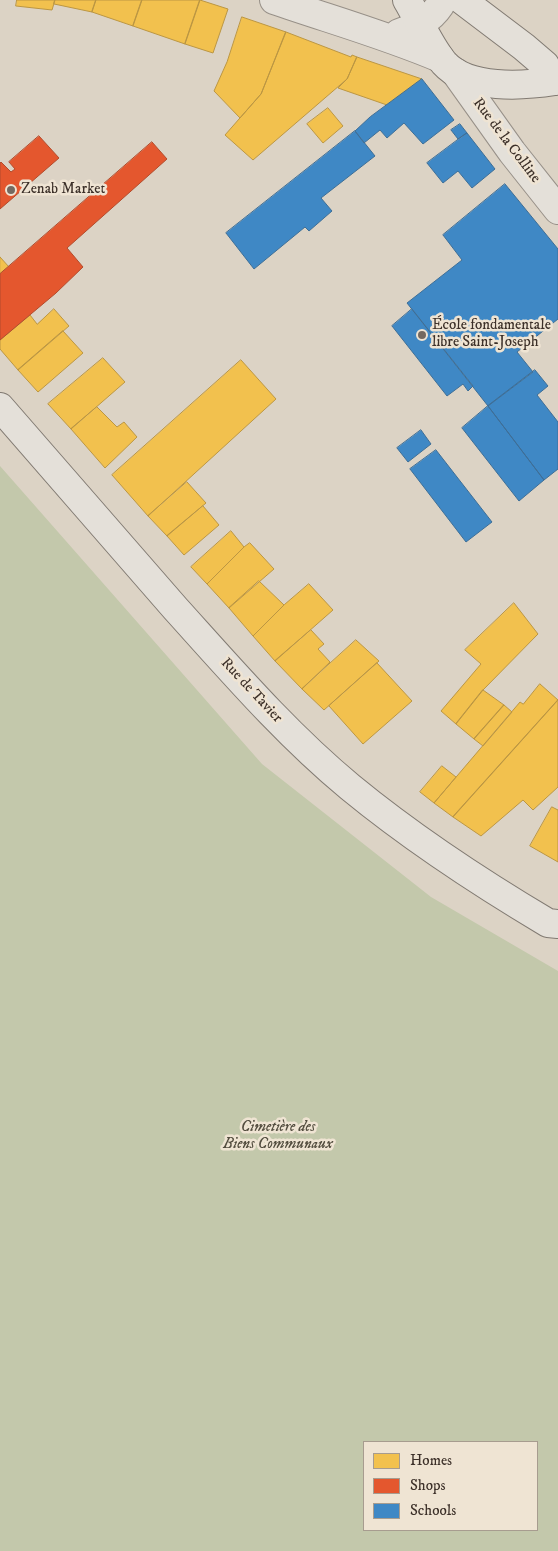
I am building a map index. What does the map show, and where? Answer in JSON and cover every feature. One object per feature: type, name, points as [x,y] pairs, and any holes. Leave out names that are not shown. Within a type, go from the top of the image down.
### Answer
[{"type":"street","points":[[274,0],[306,6],[386,37],[471,78],[502,85],[524,86],[557,82],[545,65],[462,0]]},
{"type":"street","name":"Rue de la Colline","points":[[407,0],[447,65],[558,210]]},
{"type":"street","points":[[386,37],[421,24],[435,14],[443,0]]},
{"type":"street","name":"Rue de Tavier","points":[[0,407],[254,696],[312,753],[364,798],[445,859],[554,929]]},
{"type":"green space","name":"Cimetière des Biens Communaux","points":[[0,466],[262,764],[431,897],[558,971],[558,1551],[0,1551]]},
{"type":"building: Homes","points":[[17,0],[55,0],[52,10],[16,6]]},
{"type":"building: Homes","points":[[55,0],[96,0],[92,12],[54,4]]},
{"type":"building: Homes","points":[[96,0],[142,0],[133,26],[92,12]]},
{"type":"building: Homes","points":[[142,0],[200,0],[185,44],[133,26]]},
{"type":"building: Homes","points":[[200,0],[228,9],[213,53],[185,44]]},
{"type":"building: Homes","points":[[242,17],[286,32],[261,94],[240,118],[214,91],[227,62]]},
{"type":"building: Homes","points":[[286,32],[351,57],[352,55],[357,57],[347,79],[253,160],[225,135],[261,94]]},
{"type":"building: Homes","points":[[357,57],[422,79],[387,105],[338,88],[347,79]]},
{"type":"building: Homes","points":[[328,108],[343,126],[323,143],[307,124]]},
{"type":"building: Homes","points":[[0,257],[9,267],[0,274]]},
{"type":"building: Homes","points":[[54,309],[69,326],[18,370],[0,349],[0,340],[30,315],[37,324]]},
{"type":"building: Homes","points":[[63,331],[83,353],[38,392],[18,370]]},
{"type":"building: Homes","points":[[103,358],[125,382],[71,429],[48,404]]},
{"type":"building: Homes","points":[[241,360],[276,399],[148,516],[112,475]]},
{"type":"building: Homes","points":[[97,407],[117,427],[124,422],[137,437],[105,468],[71,429]]},
{"type":"building: Homes","points":[[187,482],[206,503],[167,536],[148,516]]},
{"type":"building: Homes","points":[[203,506],[219,525],[184,555],[167,536]]},
{"type":"building: Homes","points":[[231,531],[244,547],[207,584],[191,567]]},
{"type":"building: Homes","points":[[250,543],[274,569],[229,608],[207,584]]},
{"type":"building: Homes","points":[[259,581],[284,605],[253,636],[229,608]]},
{"type":"building: Homes","points":[[309,584],[333,610],[275,661],[253,636],[284,605]]},
{"type":"building: Homes","points":[[514,603],[538,634],[483,690],[456,724],[441,711],[481,664],[465,650]]},
{"type":"building: Homes","points":[[311,630],[324,644],[318,649],[330,662],[302,689],[275,661]]},
{"type":"building: Homes","points":[[356,640],[379,661],[324,710],[302,689]]},
{"type":"building: Homes","points":[[377,663],[412,701],[363,744],[329,706]]},
{"type":"building: Homes","points":[[540,684],[558,700],[453,817],[434,803],[520,702],[523,704]]},
{"type":"building: Homes","points":[[483,690],[504,705],[474,739],[456,724]]},
{"type":"building: Homes","points":[[558,700],[558,787],[533,810],[523,800],[481,836],[453,817]]},
{"type":"building: Homes","points":[[504,705],[512,712],[483,746],[474,739]]},
{"type":"building: Homes","points":[[442,766],[456,777],[434,803],[420,792]]},
{"type":"building: Homes","points":[[552,807],[558,810],[558,862],[530,846]]},
{"type":"building: Shops","name":"Zenab Market","points":[[39,136],[59,158],[0,209],[0,163],[11,172],[15,169],[9,162]]},
{"type":"building: Shops","points":[[152,142],[167,159],[67,248],[83,267],[56,293],[0,340],[0,274]]},
{"type":"building: Schools","points":[[422,79],[454,120],[423,144],[404,123],[387,138],[380,130],[364,143],[355,131],[370,117]]},
{"type":"building: Schools","points":[[460,124],[467,133],[458,139],[451,130]]},
{"type":"building: Schools","points":[[355,131],[375,156],[321,198],[332,211],[309,231],[305,227],[254,269],[226,233]]},
{"type":"building: Schools","points":[[467,133],[495,169],[472,188],[458,171],[443,183],[427,163]]},
{"type":"building: Schools","points":[[505,184],[558,249],[558,319],[517,352],[533,372],[488,406],[407,303],[462,260],[443,235]]},
{"type":"building: Schools","points":[[412,309],[473,386],[468,391],[463,384],[447,396],[392,326]]},
{"type":"building: Schools","points":[[535,370],[548,386],[537,395],[558,422],[558,469],[544,480],[488,406]]},
{"type":"building: Schools","points":[[488,406],[544,480],[519,501],[462,428]]},
{"type":"building: Schools","points":[[421,430],[431,444],[408,462],[397,448]]},
{"type":"building: Schools","points":[[436,450],[492,522],[466,542],[410,469]]},
{"type":"place","name":"Zenab Market","points":[[11,190]]},
{"type":"place","name":"École fondamentale libre Saint-Joseph","points":[[422,335]]}]
